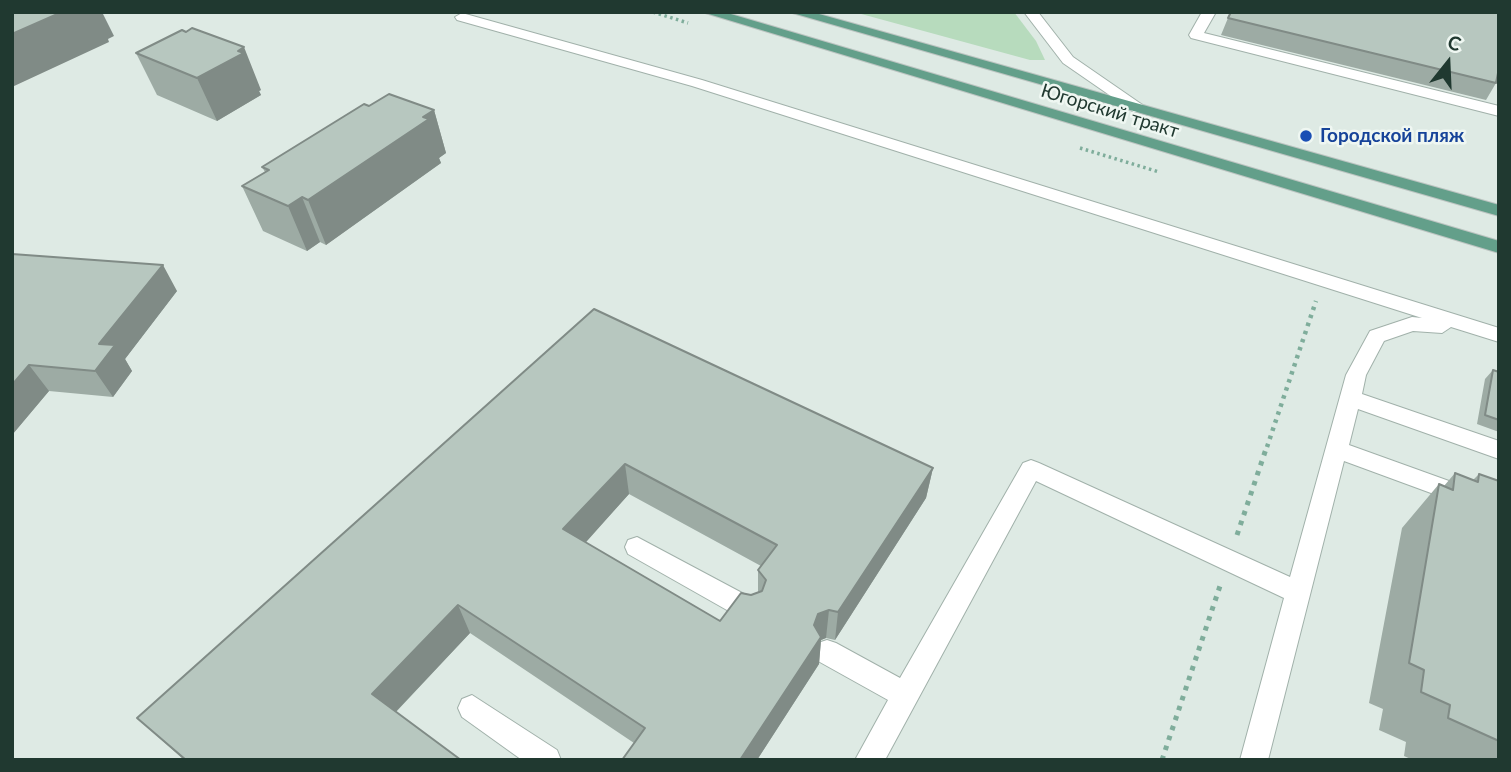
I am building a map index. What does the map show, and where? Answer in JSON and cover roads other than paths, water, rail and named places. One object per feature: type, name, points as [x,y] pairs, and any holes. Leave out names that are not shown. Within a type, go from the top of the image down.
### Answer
[{"type":"main road","name":"Югорский тракт","points":[[709,12],[1499,247]]},
{"type":"main road","name":"Югорский тракт","points":[[796,12],[1499,211]]},
{"type":"lane","points":[[1031,12],[1068,60],[1139,109]]},
{"type":"lane","points":[[1209,12],[1196,36],[1499,111]]},
{"type":"lane","points":[[462,17],[698,83],[1499,335]]},
{"type":"lane","points":[[1258,758],[1298,592],[1356,375],[1377,336],[1412,324],[1475,328]]},
{"type":"lane","points":[[1350,398],[1499,450]]},
{"type":"lane","points":[[1336,449],[1499,509]]},
{"type":"lane","points":[[869,760],[1031,469],[1298,592]]},
{"type":"lane","points":[[638,547],[750,610]]},
{"type":"lane","points":[[827,652],[905,695]]},
{"type":"lane","points":[[472,708],[547,760]]},
{"type":"place","name":"Городской пляж","points":[[1306,136]]}]
